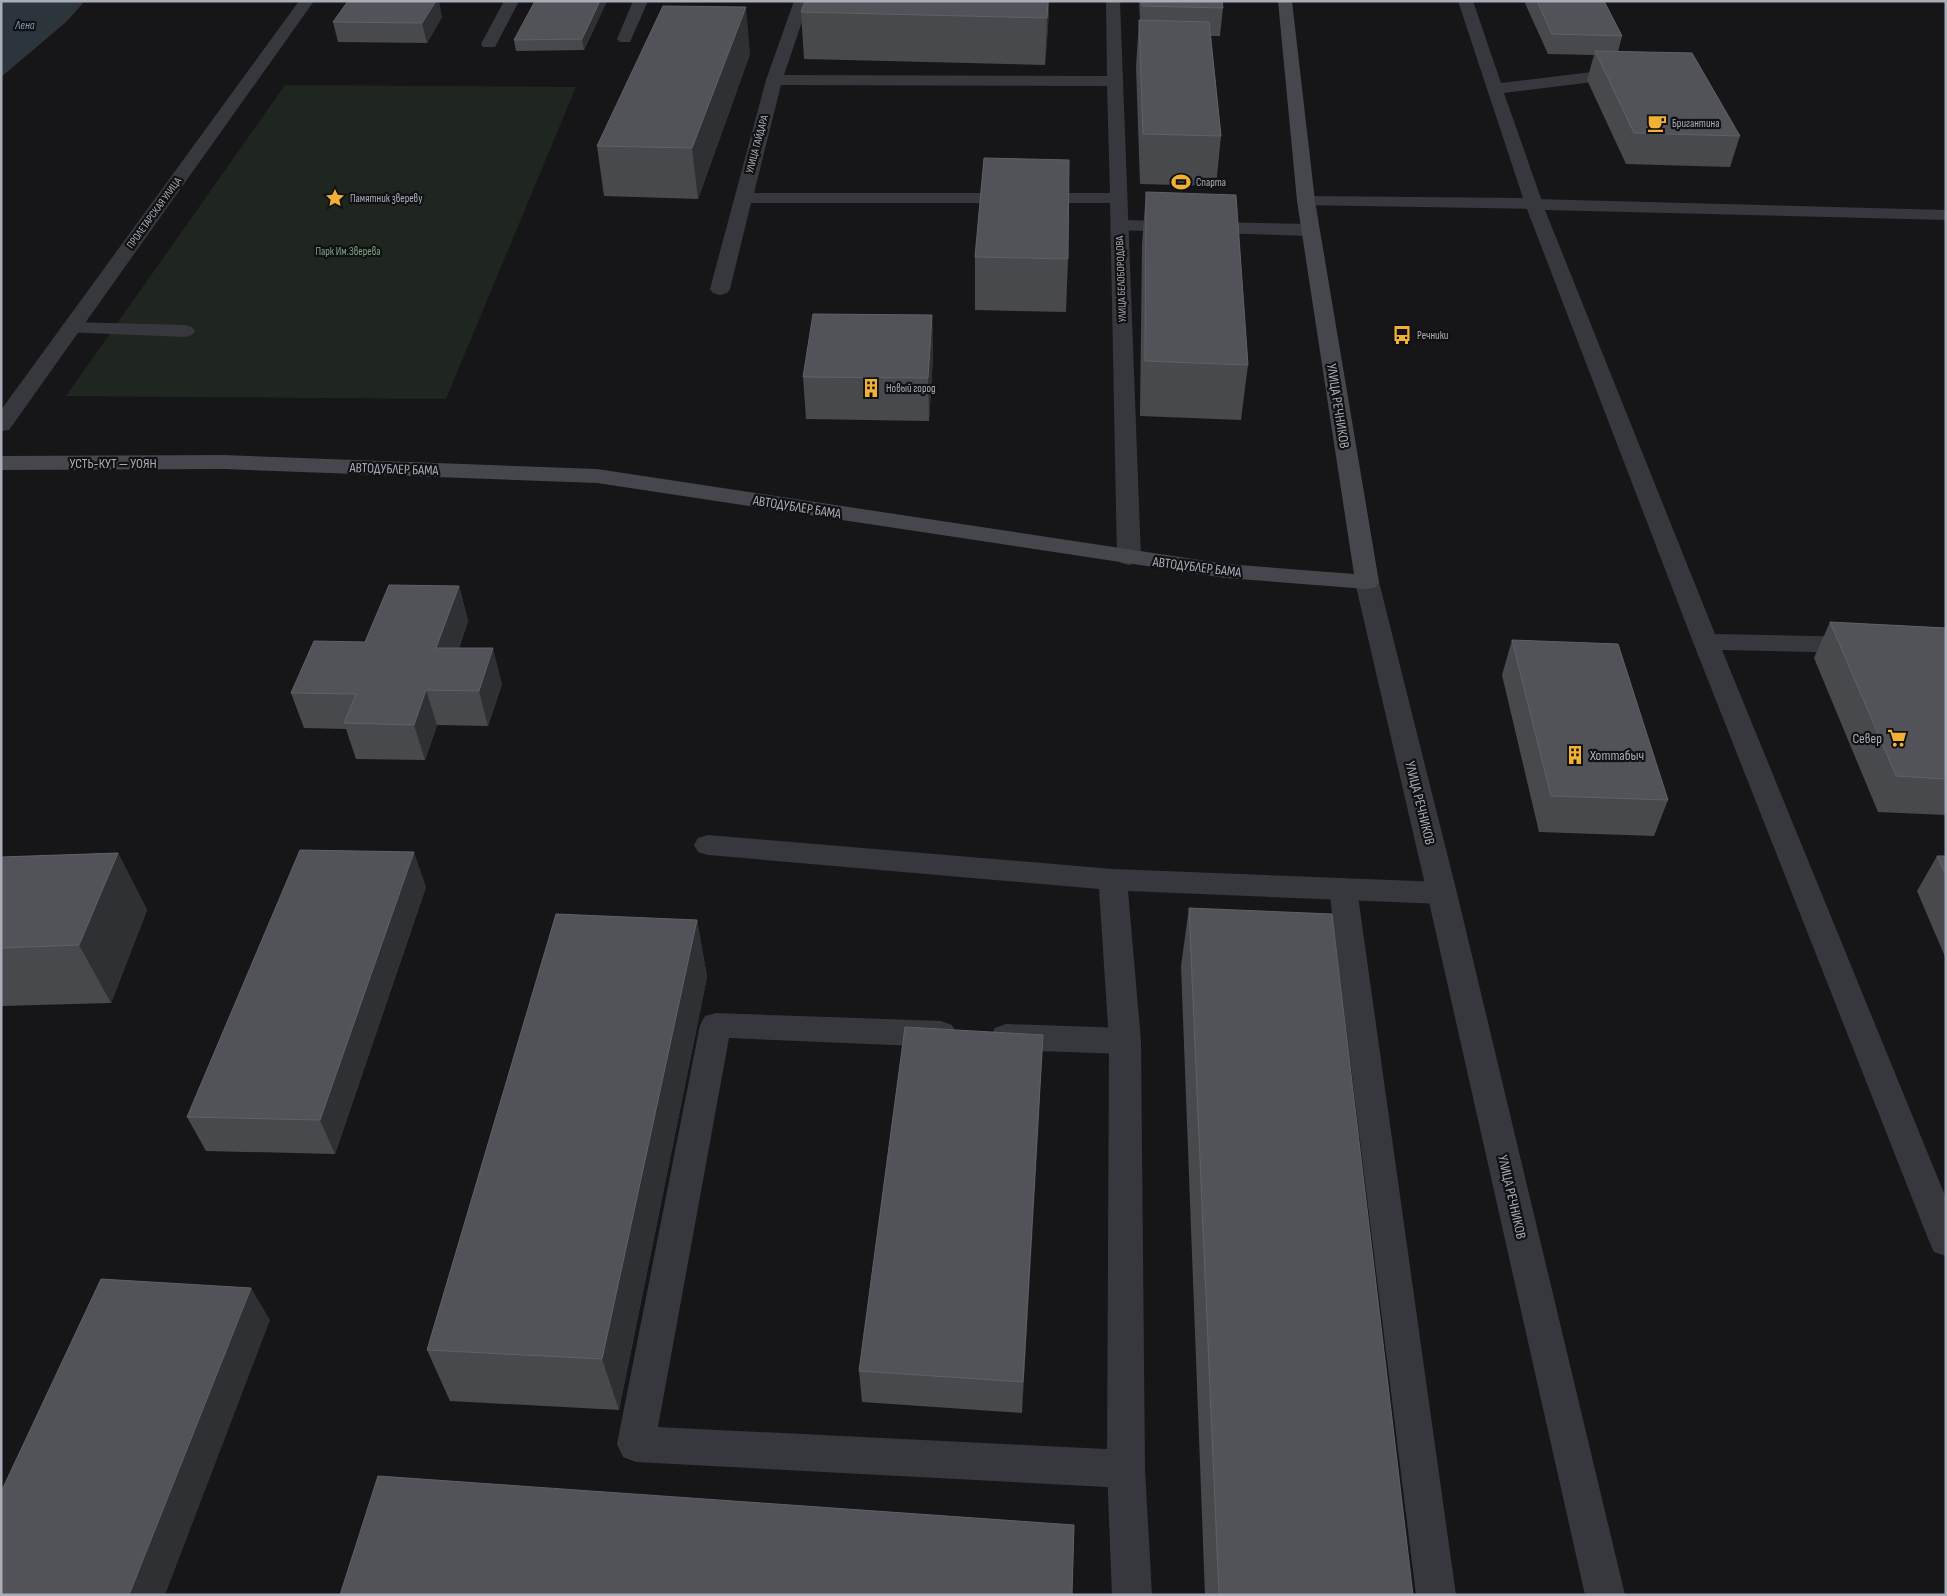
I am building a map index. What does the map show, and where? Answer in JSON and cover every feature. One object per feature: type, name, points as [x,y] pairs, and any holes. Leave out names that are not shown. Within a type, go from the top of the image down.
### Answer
[{"type":"main road","name":"УЛИЦА РЕЧНИКОВ","points":[[1286,1],[1310,230],[1367,582]]},
{"type":"main road","name":"АВТОДУБЛЕР БАМА","points":[[224,462],[596,476],[1226,572],[1367,582]]},
{"type":"main road","name":"УСТЬ-КУТ — УОЯН","points":[[1,463],[224,462]]},
{"type":"street","name":"ПРОЛЕТАРСКАЯ УЛИЦА","points":[[1,425],[307,1]]},
{"type":"street","points":[[488,44],[512,1]]},
{"type":"street","points":[[625,39],[641,1]]},
{"type":"street","name":"УЛИЦА ГАЙДАРА","points":[[720,289],[774,80],[802,1]]},
{"type":"street","name":"УЛИЦА БЕЛОБОРОДОВА","points":[[1113,1],[1129,558]]},
{"type":"street","points":[[1465,1],[1534,204],[1706,642],[1946,1241]]},
{"type":"street","points":[[1495,89],[1640,71]]},
{"type":"street","points":[[774,80],[1115,81]]},
{"type":"street","points":[[743,198],[1119,198]]},
{"type":"street","points":[[1306,201],[1534,204],[1946,215]]},
{"type":"street","points":[[1120,226],[1310,230]]},
{"type":"street","points":[[71,328],[185,331]]},
{"type":"street","name":"УЛИЦА РЕЧНИКОВ","points":[[1367,582],[1442,893],[1604,1595]]},
{"type":"street","points":[[1706,642],[1876,645]]},
{"type":"street","points":[[708,845],[1113,880],[1442,893]]},
{"type":"street","points":[[1113,880],[1124,1041],[1126,1469],[1132,1595]]},
{"type":"street","points":[[1343,889],[1436,1595]]},
{"type":"street","points":[[1124,1041],[716,1026],[636,1444],[1126,1469]]},
{"type":"green space","name":"Парк Им.Зверева","points":[[285,85],[576,87],[446,399],[66,396]]},
{"type":"water","name":"Лена","points":[[1,1],[85,1],[65,23],[1,77]]},
{"type":"building","points":[[348,1],[436,1],[422,23],[333,22]]},
{"type":"building","points":[[535,1],[600,1],[582,39],[514,40]]},
{"type":"building","points":[[805,1],[1048,1],[1047,18],[801,12]]},
{"type":"building","points":[[1142,1],[1222,1],[1223,8],[1142,6]]},
{"type":"building","points":[[1537,1],[1604,1],[1622,36],[1552,34]]},
{"type":"building","points":[[663,6],[746,7],[692,148],[597,146]]},
{"type":"building","points":[[1139,20],[1209,22],[1221,136],[1143,134]]},
{"type":"building","points":[[1595,51],[1692,53],[1740,136],[1634,133]]},
{"type":"building","points":[[984,158],[1069,160],[1068,259],[975,257]]},
{"type":"building","points":[[1146,192],[1236,195],[1248,365],[1145,361]]},
{"type":"building","points":[[813,314],[932,315],[928,378],[803,377]]},
{"type":"building","points":[[389,585],[459,586],[436,648],[493,648],[479,691],[426,690],[414,725],[344,723],[356,694],[291,693],[314,641],[365,642]]},
{"type":"building","points":[[1830,622],[1946,628],[1946,779],[1896,776]]},
{"type":"building","name":"Хоттабыч","points":[[1512,640],[1618,644],[1668,800],[1551,796]]},
{"type":"building","points":[[300,850],[414,852],[320,1120],[187,1117]]},
{"type":"building","points":[[118,853],[79,945],[1,948],[1,857]]},
{"type":"building","points":[[1937,856],[1946,856],[1946,875]]},
{"type":"building","points":[[1189,908],[1332,914],[1413,1595],[1219,1595]]},
{"type":"building","points":[[556,914],[697,920],[602,1359],[427,1350]]},
{"type":"building","points":[[905,1027],[1043,1035],[1023,1382],[859,1371]]},
{"type":"building","points":[[101,1279],[251,1288],[129,1595],[1,1595],[1,1492]]},
{"type":"building","points":[[378,1476],[1074,1525],[1072,1595],[340,1595]]},
{"type":"place","name":"Бригантина","points":[[1657,123]]},
{"type":"place","name":"Спарта","points":[[1181,182]]},
{"type":"place","name":"Памятник звереву","points":[[335,198]]},
{"type":"place","name":"Речники","points":[[1402,335]]},
{"type":"place","name":"Новый город","points":[[871,388]]},
{"type":"place","name":"Север","points":[[1897,738]]},
{"type":"place","name":"Хоттабыч","points":[[1575,755]]}]
